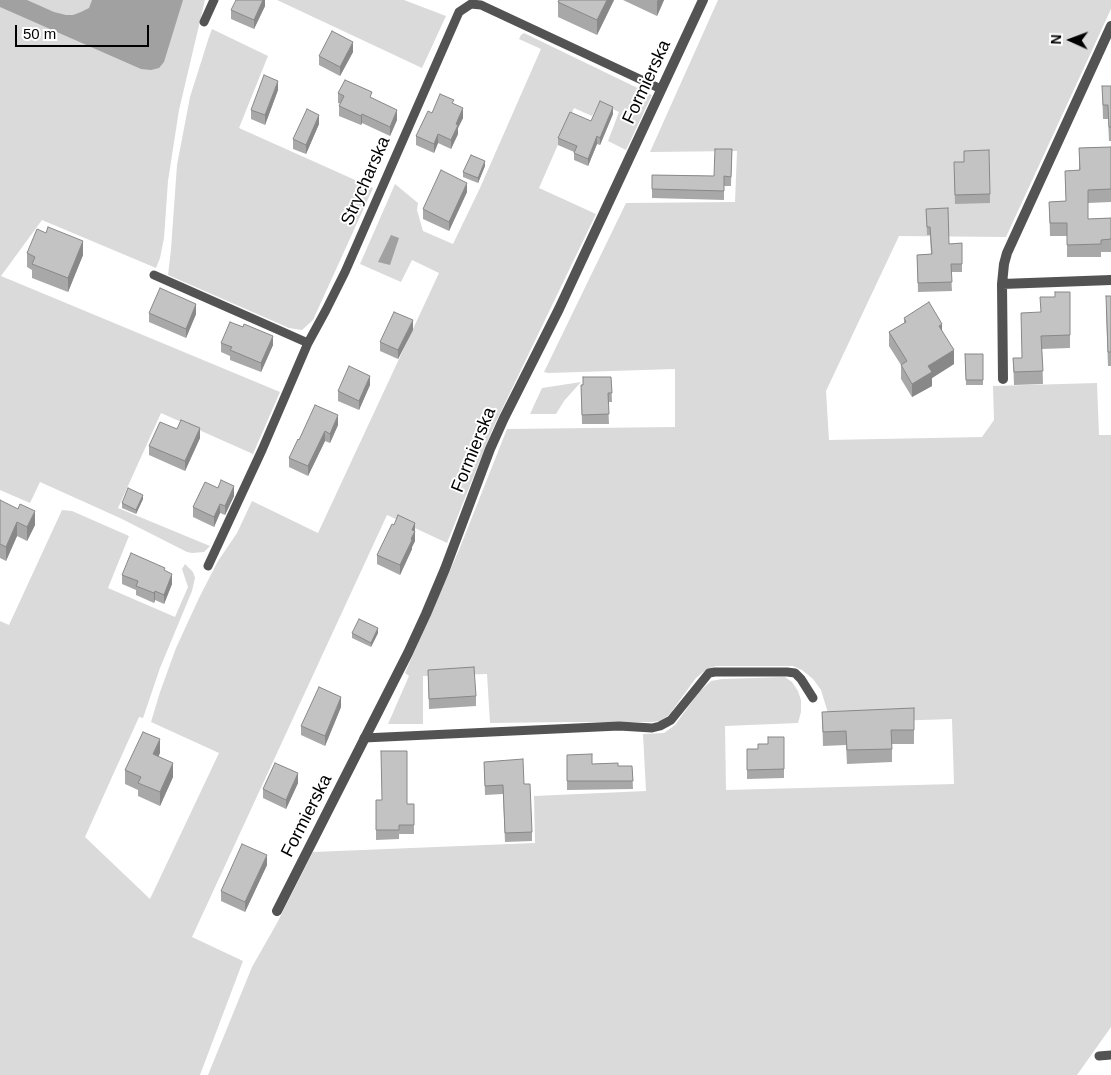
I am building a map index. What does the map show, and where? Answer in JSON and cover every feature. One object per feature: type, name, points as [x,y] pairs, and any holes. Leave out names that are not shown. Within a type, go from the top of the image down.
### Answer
[{"type":"street","name":"Formierska","points":[[277,912],[408,653],[445,569],[490,449],[504,418],[560,309],[703,0]]},
{"type":"street","points":[[1003,379],[1002,284],[1007,253],[1111,26]]},
{"type":"street","points":[[1002,284],[1111,280]]},
{"type":"lane","points":[[204,22],[214,0]]},
{"type":"lane","name":"Strycharska","points":[[208,566],[262,450],[308,343],[345,272],[464,0]]},
{"type":"lane","points":[[458,12],[471,4],[479,2],[661,89]]},
{"type":"lane","points":[[154,275],[308,343]]},
{"type":"lane","points":[[364,738],[610,727],[652,728],[671,720],[709,673],[716,672],[795,673],[813,698]]},
{"type":"lane","points":[[1099,1056],[1111,1056]]},
{"type":"shaded area","points":[[0,0],[205,0],[179,110],[168,181],[164,238],[156,268],[42,220],[1,276],[280,392],[253,454],[161,413],[118,508],[210,546],[204,552],[187,552],[120,518],[40,482],[30,503],[0,490]]},
{"type":"shaded area","points":[[0,0],[27,0],[54,12],[73,15],[89,8],[92,0],[183,0],[164,62],[159,68],[151,70],[141,69],[0,7]]},
{"type":"shaded area","points":[[277,0],[404,0],[446,16],[422,68]]},
{"type":"shaded area","points":[[718,0],[1111,0],[1111,9],[1006,237],[899,236],[826,391],[829,440],[982,437],[994,420],[993,386],[1097,383],[1099,435],[1111,435],[1111,1027],[1077,1075],[208,1075],[252,967],[313,852],[535,843],[534,796],[646,791],[643,734],[664,733],[675,725],[699,692],[711,681],[785,677],[792,682],[801,700],[801,712],[798,723],[725,726],[726,790],[954,784],[952,719],[831,723],[821,690],[813,679],[802,670],[793,666],[716,666],[707,669],[696,678],[669,715],[660,721],[652,722],[490,723],[487,674],[423,676],[423,724],[388,724],[409,676],[405,673],[459,550],[507,429],[675,427],[675,369],[544,372],[626,203],[735,202],[737,151],[650,152]]},
{"type":"shaded area","points":[[212,29],[268,56],[239,128],[373,188],[313,320],[302,330],[289,328],[168,275],[177,165],[190,97]]},
{"type":"shaded area","points":[[524,33],[652,95],[626,150],[608,141],[619,112],[599,103],[592,116],[574,108],[539,188],[596,214],[493,428],[447,543],[387,515],[192,937],[243,961],[200,1075],[0,1075],[0,621],[9,625],[62,510],[72,511],[129,536],[108,588],[175,617],[188,587],[182,569],[185,564],[193,572],[195,578],[192,591],[160,668],[143,718],[139,717],[85,837],[150,899],[219,753],[151,722],[176,648],[218,561],[237,533],[252,501],[318,533],[439,273],[412,260],[401,282],[360,264],[395,184],[418,203],[417,210],[423,231],[453,244],[480,188],[541,49],[519,39]]},
{"type":"shaded area","points":[[391,235],[399,238],[390,265],[378,262]]},
{"type":"shaded area","points":[[581,382],[564,401],[556,414],[530,414],[542,388]]},
{"type":"building","points":[[236,0],[263,0],[254,20],[231,10]]},
{"type":"building","points":[[559,0],[607,0],[597,20],[558,2]]},
{"type":"building","points":[[332,31],[353,42],[340,67],[319,56]]},
{"type":"building","points":[[264,75],[278,81],[265,115],[251,110]]},
{"type":"building","points":[[345,80],[372,92],[370,97],[397,110],[390,127],[339,106],[344,96],[338,93]]},
{"type":"building","points":[[1102,86],[1111,86],[1111,127],[1109,127],[1108,105],[1103,105]]},
{"type":"building","points":[[440,94],[454,100],[452,103],[463,108],[451,140],[438,134],[434,144],[416,136],[428,111],[432,113]]},
{"type":"building","points":[[600,101],[613,107],[600,138],[597,136],[588,159],[574,153],[577,146],[558,138],[570,112],[591,121]]},
{"type":"building","points":[[307,109],[319,115],[306,145],[293,139]]},
{"type":"building","points":[[1111,147],[1111,189],[1088,190],[1088,219],[1111,218],[1111,239],[1101,240],[1101,244],[1067,245],[1067,223],[1050,223],[1049,202],[1066,201],[1065,171],[1080,170],[1079,148]]},
{"type":"building","points":[[715,149],[732,149],[731,177],[724,176],[724,191],[652,189],[652,175],[714,176]]},
{"type":"building","points":[[989,150],[990,194],[955,195],[954,162],[964,162],[964,151]]},
{"type":"building","points":[[471,155],[485,161],[478,178],[463,172]]},
{"type":"building","points":[[441,170],[467,183],[449,222],[423,209]]},
{"type":"building","points":[[948,208],[949,244],[962,243],[962,264],[951,264],[952,282],[918,283],[917,255],[932,254],[930,227],[927,227],[926,209]]},
{"type":"building","points":[[48,227],[83,241],[68,278],[32,264],[35,257],[27,253],[37,229],[46,233]]},
{"type":"building","points":[[160,288],[196,304],[186,329],[149,313]]},
{"type":"building","points":[[1055,292],[1070,292],[1070,335],[1041,336],[1043,371],[1014,372],[1013,358],[1022,358],[1021,313],[1041,312],[1040,297],[1055,297]]},
{"type":"building","points":[[1106,296],[1111,296],[1111,352],[1108,352]]},
{"type":"building","points":[[929,302],[942,324],[939,326],[954,350],[928,366],[932,372],[912,384],[901,365],[907,361],[889,332],[906,322],[904,318]]},
{"type":"building","points":[[394,312],[413,320],[398,350],[380,342]]},
{"type":"building","points":[[230,322],[243,327],[244,324],[273,336],[261,363],[230,350],[232,347],[221,343]]},
{"type":"building","points":[[965,354],[983,354],[983,380],[966,380]]},
{"type":"building","points":[[349,366],[370,376],[359,401],[338,391]]},
{"type":"building","points":[[583,377],[611,377],[612,393],[608,393],[609,414],[582,415],[581,385],[583,385]]},
{"type":"building","points":[[315,405],[338,415],[330,434],[325,431],[308,466],[289,458]]},
{"type":"building","points":[[181,420],[200,428],[185,461],[149,446],[160,422],[177,429]]},
{"type":"building","points":[[221,480],[234,486],[225,506],[220,504],[214,517],[193,507],[205,482],[218,488]]},
{"type":"building","points":[[128,488],[143,495],[136,510],[122,503]]},
{"type":"building","points":[[0,500],[18,509],[20,504],[35,511],[27,527],[17,522],[6,547],[0,544]]},
{"type":"building","points":[[398,515],[415,523],[412,530],[415,531],[412,540],[400,565],[377,555]]},
{"type":"building","points":[[131,553],[165,568],[164,570],[172,574],[164,595],[136,586],[138,581],[122,575]]},
{"type":"building","points":[[359,619],[378,628],[371,643],[352,633]]},
{"type":"building","points":[[474,667],[476,696],[429,699],[428,670]]},
{"type":"building","points":[[319,687],[341,697],[325,736],[301,726]]},
{"type":"building","points":[[914,708],[914,730],[891,730],[892,749],[847,750],[846,731],[823,732],[822,712]]},
{"type":"building","points":[[143,732],[160,739],[153,754],[173,763],[160,792],[138,783],[141,777],[125,770]]},
{"type":"building","points":[[768,737],[784,737],[784,769],[747,770],[747,749],[758,749],[758,744],[768,744]]},
{"type":"building","points":[[381,751],[407,751],[407,804],[414,804],[414,825],[399,825],[399,830],[376,830],[376,800],[382,800]]},
{"type":"building","points":[[592,754],[592,764],[618,763],[618,766],[632,766],[633,781],[567,781],[567,755]]},
{"type":"building","points":[[523,759],[524,784],[530,784],[532,832],[505,833],[503,785],[485,786],[484,762]]},
{"type":"building","points":[[275,763],[298,773],[286,800],[263,789]]},
{"type":"building","points":[[242,844],[267,855],[245,902],[221,891]]}]
